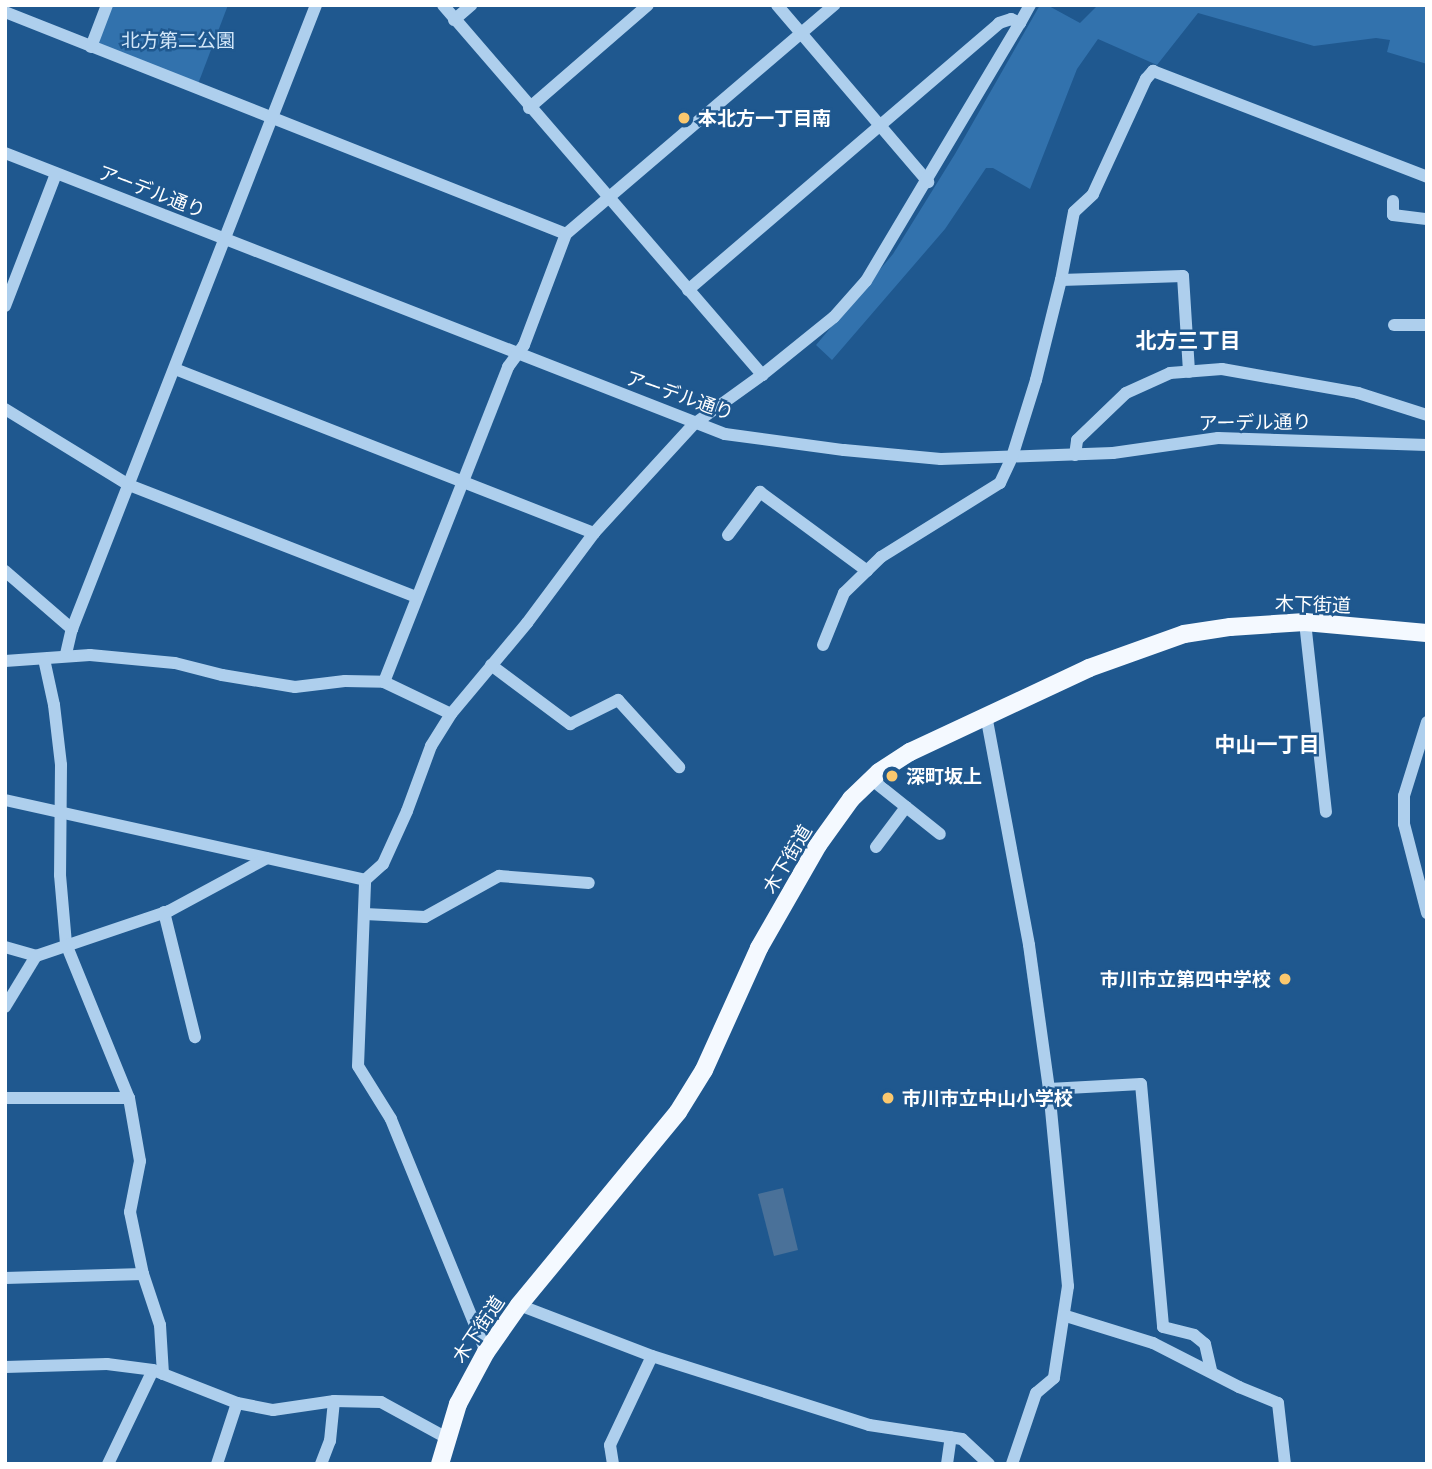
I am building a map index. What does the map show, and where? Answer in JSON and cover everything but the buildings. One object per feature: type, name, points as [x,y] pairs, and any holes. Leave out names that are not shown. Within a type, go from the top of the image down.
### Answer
[{"type":"main road","name":"木下街道","points":[[440,1464],[458,1404],[486,1352],[519,1305],[686,1101],[704,1070],[749,967],[778,915],[832,824],[871,779],[910,752],[986,715],[1121,654],[1184,634],[1230,626],[1305,622],[1427,633]]},
{"type":"street","points":[[91,47],[107,5]]},
{"type":"street","points":[[66,654],[72,629],[316,5]]},
{"type":"street","points":[[443,5],[528,108],[609,197],[762,375]]},
{"type":"street","points":[[454,20],[471,5]]},
{"type":"street","points":[[528,108],[648,5]]},
{"type":"street","points":[[777,5],[928,182]]},
{"type":"street","points":[[384,682],[508,367],[524,345],[566,234],[834,5]]},
{"type":"street","points":[[486,1352],[391,1119],[358,1066],[365,880],[383,864],[407,811],[430,746],[451,714],[594,533],[694,424],[762,375],[834,317],[866,281],[928,182],[1030,5]]},
{"type":"street","points":[[5,12],[566,234]]},
{"type":"street","points":[[688,290],[878,124],[999,23],[1011,19],[1020,23]]},
{"type":"street","points":[[822,645],[844,593],[881,557],[1000,484],[1012,457],[1061,280],[1074,212],[1093,194],[1146,79],[1153,71],[1427,177]]},
{"type":"street","name":"アーデル通り","points":[[5,153],[694,424],[726,434],[844,450],[941,459],[1075,455],[1218,438],[1427,445]]},
{"type":"street","points":[[5,306],[56,174]]},
{"type":"street","points":[[1394,201],[1393,215],[1427,219]]},
{"type":"street","points":[[1061,280],[1183,276],[1189,372]]},
{"type":"street","points":[[1394,326],[1427,326]]},
{"type":"street","points":[[175,369],[594,533]]},
{"type":"street","points":[[1075,455],[1077,440],[1126,393],[1170,373],[1222,369],[1266,376],[1358,393],[1427,415]]},
{"type":"street","points":[[5,410],[129,485],[417,597]]},
{"type":"street","points":[[728,535],[760,492],[867,571]]},
{"type":"street","points":[[5,571],[72,629]]},
{"type":"street","points":[[1305,622],[1326,813]]},
{"type":"street","points":[[5,661],[44,659],[66,654],[175,663],[295,687],[345,681],[384,682],[451,714]]},
{"type":"street","points":[[44,659],[58,737],[62,813],[60,875],[66,944],[129,1098],[140,1161],[130,1212],[143,1274],[160,1325],[158,1372],[107,1464]]},
{"type":"street","points":[[491,666],[570,724],[618,700],[678,767]]},
{"type":"street","points":[[986,715],[1030,945],[1049,1089],[1068,1286],[1066,1316],[1054,1378],[1036,1393],[1012,1464]]},
{"type":"street","points":[[1427,722],[1404,796],[1405,824],[1427,913]]},
{"type":"street","points":[[871,779],[940,834]]},
{"type":"street","points":[[5,800],[365,880]]},
{"type":"street","points":[[876,847],[906,807]]},
{"type":"street","points":[[5,1007],[36,956],[164,912],[267,858]]},
{"type":"street","points":[[365,914],[425,917],[499,876],[589,883]]},
{"type":"street","points":[[164,912],[195,1037]]},
{"type":"street","points":[[5,947],[36,956]]},
{"type":"street","points":[[1049,1089],[1142,1084],[1163,1327],[1194,1335],[1205,1344],[1211,1371]]},
{"type":"street","points":[[5,1098],[129,1098]]},
{"type":"street","points":[[5,1278],[143,1274]]},
{"type":"street","points":[[519,1305],[652,1356],[869,1425],[962,1439],[989,1464]]},
{"type":"street","points":[[1066,1316],[1153,1343],[1239,1387],[1278,1403],[1285,1464]]},
{"type":"street","points":[[613,1464],[610,1445],[652,1356]]},
{"type":"street","points":[[5,1367],[107,1364],[158,1372],[237,1403],[273,1409],[334,1401],[381,1402],[447,1438]]},
{"type":"street","points":[[321,1464],[330,1441],[334,1401]]},
{"type":"street","points":[[217,1464],[237,1403]]},
{"type":"street","points":[[947,1464],[951,1437]]},
{"type":"green space","name":"北方第二公園","points":[[112,5],[228,5],[198,84],[97,44]]},
{"type":"green space","points":[[1040,5],[1047,5],[1080,23],[1098,5],[1427,5],[1427,64],[1387,52],[1390,40],[1376,38],[1314,46],[1198,13],[1157,65],[1098,39],[1077,69],[1030,189],[993,168],[986,168],[945,229],[832,360],[816,345],[893,254],[955,154]]},
{"type":"shaded area","points":[[783,1188],[798,1250],[774,1256],[758,1194]]},
{"type":"place","name":"本北方一丁目南","points":[[684,118]]},
{"type":"place","name":"深町坂上","points":[[892,776]]},
{"type":"place","name":"市川市立第四中学校","points":[[1285,979]]},
{"type":"place","name":"市川市立中山小学校","points":[[888,1098]]},
{"type":"district","name":"北方三丁目","points":[[1188,340]]},
{"type":"district","name":"中山一丁目","points":[[1267,744]]}]
